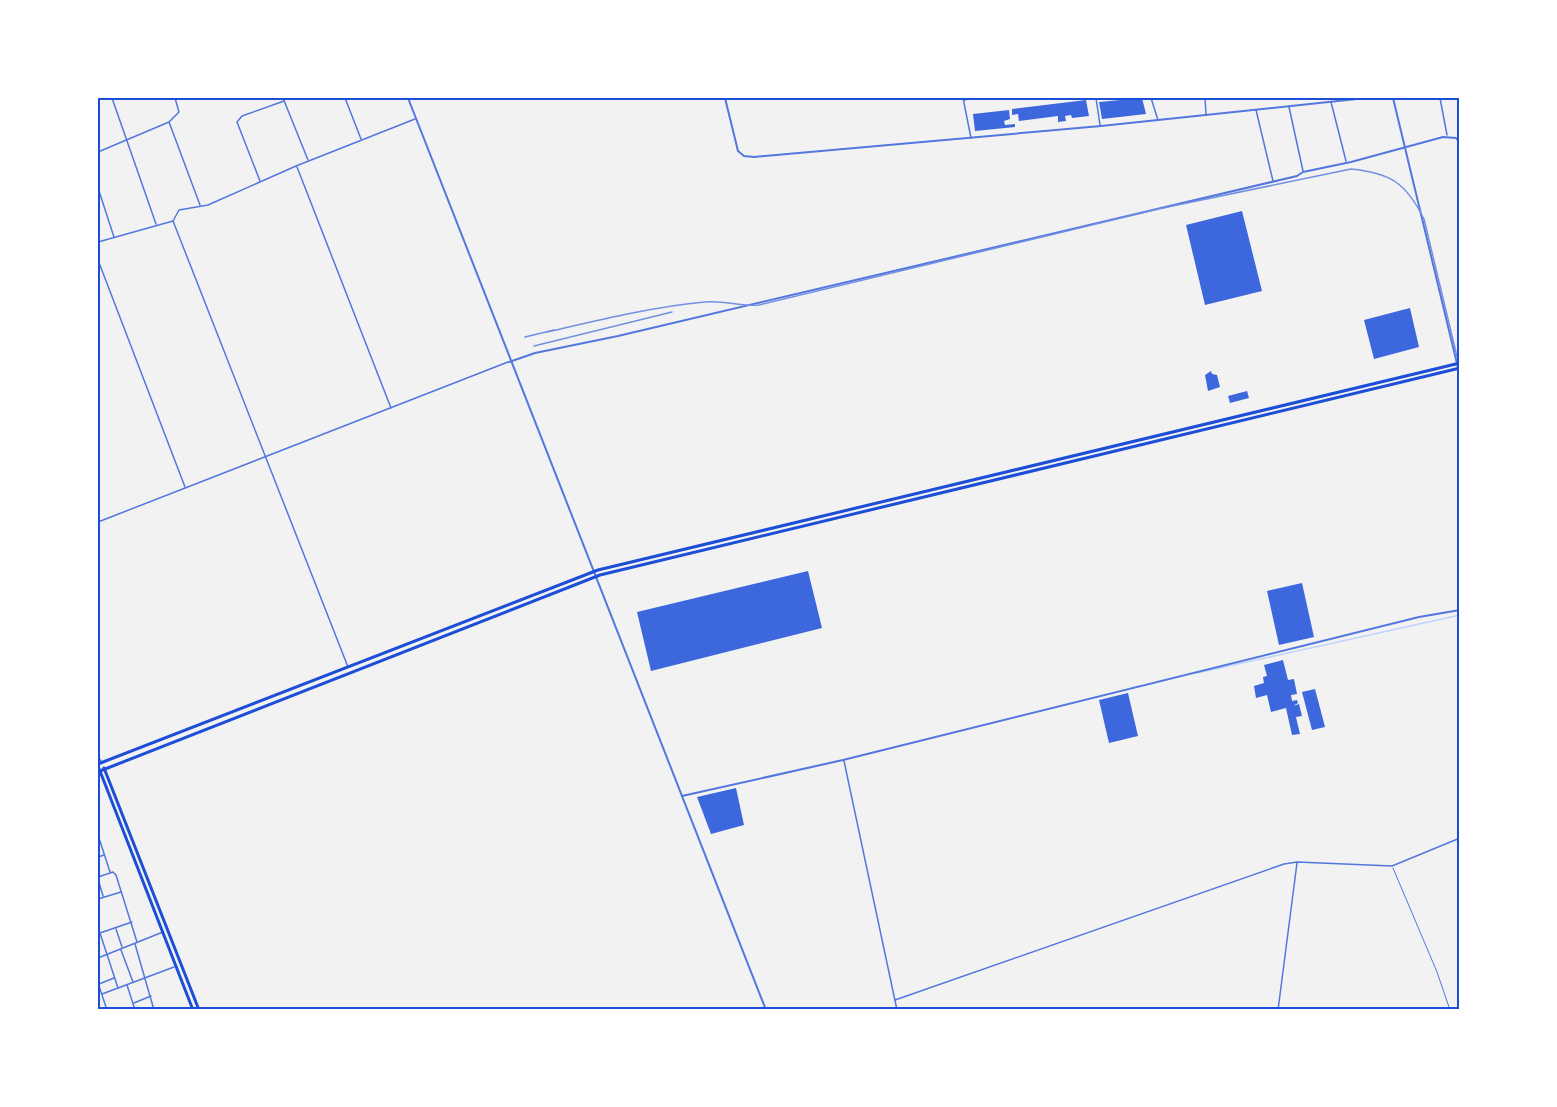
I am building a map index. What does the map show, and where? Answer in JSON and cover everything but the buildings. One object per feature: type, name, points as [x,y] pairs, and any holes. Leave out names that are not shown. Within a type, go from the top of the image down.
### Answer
[{"type":"main road","points":[[100,771],[594,572],[1458,363]]},
{"type":"main road","points":[[99,764],[348,668],[597,576],[1459,369]]},
{"type":"main road","points":[[1318,397],[1319,403]]},
{"type":"main road","points":[[99,764],[104,769],[199,1010]]},
{"type":"main road","points":[[99,764],[193,1010]]},
{"type":"street","points":[[112,98],[157,225]]},
{"type":"street","points":[[98,152],[169,122],[179,112],[175,98]]},
{"type":"street","points":[[283,98],[309,161]]},
{"type":"street","points":[[345,98],[362,140]]},
{"type":"street","points":[[408,98],[766,1010]]},
{"type":"street","points":[[725,98],[738,151],[748,157],[1101,126],[1366,98]]},
{"type":"street","points":[[971,138],[964,99],[974,98]]},
{"type":"street","points":[[1096,98],[1101,126]]},
{"type":"street","points":[[1151,98],[1158,120]]},
{"type":"street","points":[[1205,98],[1206,115]]},
{"type":"street","points":[[1393,98],[1460,376]]},
{"type":"street","points":[[1440,98],[1447,136]]},
{"type":"street","points":[[260,182],[237,122],[242,116],[284,101]]},
{"type":"street","points":[[1331,102],[1346,162]]},
{"type":"street","points":[[1289,107],[1303,172]]},
{"type":"street","points":[[1256,110],[1273,182]]},
{"type":"street","points":[[348,668],[172,221],[175,212],[179,210],[201,206],[416,119]]},
{"type":"street","points":[[169,122],[201,206]]},
{"type":"street","points":[[98,522],[266,459],[535,353],[599,341],[1273,182],[1303,172],[1447,136],[1458,138],[1460,143]]},
{"type":"street","points":[[296,166],[391,409]]},
{"type":"street","points":[[98,188],[114,237]]},
{"type":"street","points":[[98,242],[172,221]]},
{"type":"street","points":[[98,260],[185,488]]},
{"type":"street","points":[[682,796],[843,760],[1419,616],[1460,610]]},
{"type":"street","points":[[98,757],[99,764]]},
{"type":"street","points":[[843,760],[897,1010]]},
{"type":"street","points":[[98,835],[111,873]]},
{"type":"street","points":[[895,1000],[1264,870],[1297,862],[1392,867],[1460,838]]},
{"type":"street","points":[[98,856],[105,855]]},
{"type":"street","points":[[1278,1010],[1297,862]]},
{"type":"street","points":[[103,897],[98,878],[115,873],[132,922],[154,1010]]},
{"type":"street","points":[[98,899],[122,891]]},
{"type":"street","points":[[99,933],[132,922]]},
{"type":"street","points":[[98,927],[118,988]]},
{"type":"street","points":[[115,928],[134,983]]},
{"type":"street","points":[[98,958],[164,932]]},
{"type":"street","points":[[102,994],[177,966]]},
{"type":"street","points":[[107,1010],[98,984],[115,978]]},
{"type":"street","points":[[127,985],[135,1010]]},
{"type":"street","points":[[133,1003],[151,996]]},
{"type":"lane","points":[[1392,867],[1437,972],[1450,1010]]},
{"type":"waterway","points":[[1197,673],[1460,615]]},
{"type":"railway","points":[[547,332],[625,314],[685,304],[712,302],[759,305],[1158,209],[1351,169],[1377,173],[1396,182],[1411,197],[1424,219],[1460,369]]},
{"type":"railway","points":[[534,346],[672,312]]},
{"type":"railway","points":[[525,337],[554,330]]}]
